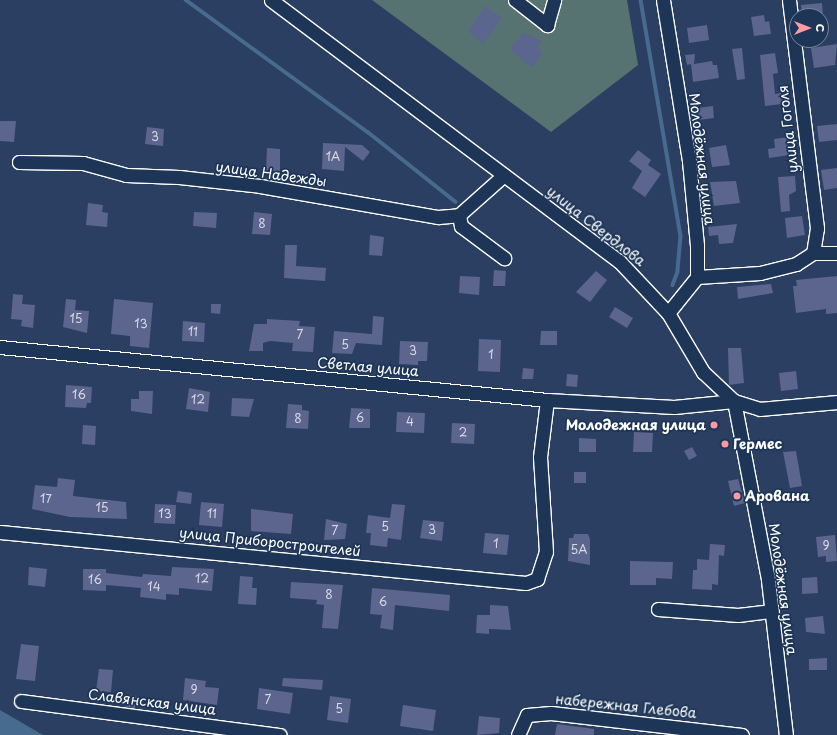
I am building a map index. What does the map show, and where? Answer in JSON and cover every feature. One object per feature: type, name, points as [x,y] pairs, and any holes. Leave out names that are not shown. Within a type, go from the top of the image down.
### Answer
[{"type":"street","name":"улица Свердлова","points":[[271,0],[619,261],[668,313],[703,372],[734,401],[760,410],[837,402]]},
{"type":"street","points":[[515,0],[547,25],[554,0]]},
{"type":"street","name":"Молодёжная улица","points":[[663,0],[689,161],[697,277]]},
{"type":"street","name":"улица Гоголя","points":[[789,0],[817,228],[814,254]]},
{"type":"street","name":"улица Надежды","points":[[19,162],[83,163],[126,176],[179,177],[260,186],[438,216],[459,215]]},
{"type":"street","points":[[504,175],[459,215],[461,226],[504,258]]},
{"type":"street","points":[[668,313],[697,277],[760,274],[796,264],[814,254],[837,253]]},
{"type":"street","name":"Светлая улица","points":[[0,347],[547,400],[668,407],[734,401]]},
{"type":"street","name":"улица Приборостроителей","points":[[0,532],[526,583],[537,579],[546,552],[540,457],[547,400]]},
{"type":"street","name":"Молодёжная улица","points":[[734,401],[772,611],[786,735]]},
{"type":"street","points":[[658,609],[738,615],[772,611]]},
{"type":"street","name":"Славянская улица","points":[[21,701],[280,735]]},
{"type":"street","name":"набережная Глебова","points":[[518,735],[528,715],[551,712],[742,735]]},
{"type":"green space","points":[[372,0],[627,0],[638,65],[551,132]]},
{"type":"water","points":[[0,710],[43,735],[0,735]]},
{"type":"building","points":[[822,3],[822,8],[801,8],[801,5]]},
{"type":"building","points":[[485,6],[502,18],[483,44],[468,31]]},
{"type":"building","points":[[764,15],[765,22],[769,21],[771,34],[754,36],[751,17]]},
{"type":"building","points":[[707,25],[709,40],[689,43],[687,28]]},
{"type":"building","points":[[523,33],[542,41],[537,47],[543,53],[532,68],[510,50]]},
{"type":"building","points":[[837,44],[835,65],[814,68],[811,48],[829,48],[829,45]]},
{"type":"building","points":[[742,48],[745,79],[737,80],[732,49]]},
{"type":"building","points":[[775,53],[778,73],[773,74],[775,94],[781,93],[782,104],[765,106],[760,55]]},
{"type":"building","points":[[695,54],[694,64],[712,61],[713,65],[717,65],[719,78],[693,82],[691,64],[687,65],[685,55]]},
{"type":"building","points":[[713,106],[714,118],[699,120],[698,108]]},
{"type":"building","points":[[0,121],[16,121],[14,142],[0,141]]},
{"type":"building","points":[[837,124],[837,140],[819,142],[817,126]]},
{"type":"building","points":[[147,127],[164,129],[163,146],[145,144]]},
{"type":"building","points":[[788,137],[790,155],[769,158],[768,149],[775,148],[774,139]]},
{"type":"building","points":[[323,143],[362,145],[370,152],[363,161],[345,147],[344,171],[322,169]]},
{"type":"building","points":[[726,145],[730,165],[712,167],[709,148]]},
{"type":"building","points":[[267,148],[280,149],[280,171],[266,171]]},
{"type":"building","points":[[638,150],[651,160],[648,165],[661,174],[645,197],[632,188],[642,171],[629,161]]},
{"type":"building","points":[[837,168],[837,188],[824,190],[821,170]]},
{"type":"building","points":[[795,176],[796,191],[789,195],[790,211],[781,212],[778,177]]},
{"type":"building","points":[[736,181],[740,203],[714,206],[710,182]]},
{"type":"building","points":[[88,203],[103,205],[102,212],[108,213],[107,227],[86,225]]},
{"type":"building","points":[[194,212],[217,213],[216,228],[193,226]]},
{"type":"building","points":[[254,212],[272,214],[270,235],[252,234]]},
{"type":"building","points":[[802,216],[805,235],[787,238],[785,218]]},
{"type":"building","points":[[737,224],[733,243],[719,244],[718,235],[709,236],[708,227]]},
{"type":"building","points":[[370,235],[384,237],[382,256],[369,255]]},
{"type":"building","points":[[285,245],[297,245],[296,266],[326,268],[325,281],[284,278]]},
{"type":"building","points":[[494,270],[506,271],[505,286],[493,286]]},
{"type":"building","points":[[596,271],[607,280],[590,302],[576,292]]},
{"type":"building","points":[[460,276],[480,277],[479,295],[459,293]]},
{"type":"building","points":[[837,276],[837,313],[826,314],[826,309],[796,313],[793,286],[797,286],[796,280]]},
{"type":"building","points":[[771,284],[773,293],[738,299],[737,287]]},
{"type":"building","points":[[13,294],[23,295],[22,304],[35,305],[33,328],[21,326],[22,320],[11,319]]},
{"type":"building","points":[[66,299],[76,300],[75,310],[89,311],[87,333],[63,327]]},
{"type":"building","points":[[114,299],[153,303],[149,348],[130,346],[130,336],[111,334]]},
{"type":"building","points":[[211,304],[221,304],[220,314],[211,313]]},
{"type":"building","points":[[615,307],[633,318],[627,328],[609,317]]},
{"type":"building","points":[[373,316],[384,317],[382,345],[356,343],[352,354],[332,353],[334,331],[372,334]]},
{"type":"building","points":[[267,319],[300,321],[299,326],[315,327],[313,352],[292,351],[293,343],[270,341],[263,343],[263,351],[249,351],[254,324],[267,324]]},
{"type":"building","points":[[183,321],[205,323],[204,342],[182,341]]},
{"type":"building","points":[[541,331],[557,331],[557,345],[540,345]]},
{"type":"building","points":[[479,339],[501,340],[500,372],[478,371]]},
{"type":"building","points":[[400,341],[428,342],[427,361],[418,361],[418,365],[399,364]]},
{"type":"building","points":[[728,348],[741,348],[744,383],[729,385]]},
{"type":"building","points":[[523,368],[534,369],[533,379],[522,379]]},
{"type":"building","points":[[796,371],[798,389],[781,391],[779,373]]},
{"type":"building","points":[[567,374],[578,375],[577,387],[566,386]]},
{"type":"building","points":[[66,385],[92,387],[91,403],[87,403],[86,408],[65,407]]},
{"type":"building","points":[[189,388],[210,392],[208,412],[186,409]]},
{"type":"building","points":[[139,391],[153,391],[152,414],[131,411],[131,399],[139,399]]},
{"type":"building","points":[[232,398],[254,399],[249,417],[231,416]]},
{"type":"building","points":[[288,404],[302,405],[302,410],[309,411],[308,429],[286,428]]},
{"type":"building","points":[[351,408],[370,409],[370,428],[349,428]]},
{"type":"building","points":[[397,412],[425,413],[424,433],[396,432]]},
{"type":"building","points":[[452,423],[475,424],[474,444],[451,443]]},
{"type":"building","points":[[83,425],[96,426],[95,445],[82,444]]},
{"type":"building","points":[[634,432],[653,433],[652,452],[633,452]]},
{"type":"building","points":[[579,438],[596,439],[596,452],[579,452]]},
{"type":"building","points":[[692,447],[697,456],[689,460],[684,451]]},
{"type":"building","points":[[796,451],[802,486],[790,488],[783,452]]},
{"type":"building","points":[[574,472],[586,472],[586,483],[574,483]]},
{"type":"building","points":[[58,478],[75,480],[73,496],[126,502],[127,519],[70,517],[32,509],[35,485],[57,487]]},
{"type":"building","name":"Арована","points":[[738,479],[745,503],[734,506],[728,481]]},
{"type":"building","points":[[178,491],[192,493],[191,504],[176,502]]},
{"type":"building","points":[[201,502],[224,504],[222,527],[199,525]]},
{"type":"building","points":[[155,504],[176,505],[175,524],[154,523]]},
{"type":"building","points":[[392,504],[405,505],[401,540],[388,538],[387,547],[370,545],[371,533],[366,533],[368,515],[390,518]]},
{"type":"building","points":[[251,509],[293,514],[291,534],[251,531]]},
{"type":"building","points":[[326,519],[347,524],[345,539],[324,540]]},
{"type":"building","points":[[423,520],[444,522],[442,541],[420,538]]},
{"type":"building","points":[[485,533],[509,535],[507,555],[483,553]]},
{"type":"building","points":[[574,534],[588,534],[590,539],[590,565],[568,561],[569,538],[573,538]]},
{"type":"building","points":[[835,535],[837,561],[826,562],[826,556],[818,557],[816,537]]},
{"type":"building","points":[[710,544],[725,545],[724,556],[719,555],[718,585],[712,584],[712,590],[692,589],[693,570],[697,570],[697,559],[709,560]]},
{"type":"building","points":[[630,561],[673,562],[672,579],[656,578],[656,585],[630,585]]},
{"type":"building","points":[[29,567],[47,569],[45,587],[28,585]]},
{"type":"building","points":[[172,567],[214,569],[212,591],[179,588],[179,595],[166,594],[166,600],[140,597],[141,588],[106,585],[106,591],[83,590],[83,569],[106,569],[106,573],[142,577],[143,574],[171,576]]},
{"type":"building","points":[[240,576],[253,577],[252,588],[257,588],[256,605],[238,604]]},
{"type":"building","points":[[817,577],[818,593],[802,594],[802,578]]},
{"type":"building","points":[[291,582],[343,585],[338,629],[322,628],[324,605],[316,604],[317,600],[290,598]]},
{"type":"building","points":[[372,588],[450,595],[449,611],[395,605],[393,630],[380,628],[382,615],[370,614]]},
{"type":"building","points":[[490,605],[508,606],[511,630],[489,629],[489,634],[476,633],[477,615],[490,615]]},
{"type":"building","points":[[823,616],[825,634],[806,632],[805,618]]},
{"type":"building","points":[[21,644],[39,646],[35,681],[16,679]]},
{"type":"building","points":[[827,658],[827,670],[809,670],[809,659]]},
{"type":"building","points":[[99,669],[113,670],[111,692],[96,691]]},
{"type":"building","points":[[185,678],[206,681],[205,687],[219,688],[217,705],[183,700]]},
{"type":"building","points":[[283,678],[323,680],[322,690],[282,686]]},
{"type":"building","points":[[259,688],[293,693],[290,714],[257,709]]},
{"type":"building","points":[[127,695],[137,696],[135,708],[126,707]]},
{"type":"building","points":[[330,696],[351,699],[348,723],[327,720]]},
{"type":"building","points":[[403,705],[436,710],[433,731],[400,726]]},
{"type":"building","points":[[479,716],[500,718],[499,733],[477,735]]},
{"type":"building","points":[[557,724],[594,729],[594,735],[555,735]]},
{"type":"waterway","points":[[186,0],[368,132],[456,202]]},
{"type":"waterway","points":[[641,0],[681,236],[678,272],[673,285]]},
{"type":"place","name":"Молодежная улица","points":[[714,425]]},
{"type":"place","name":"Гермес","points":[[725,444]]},
{"type":"place","name":"Арована","points":[[737,496]]}]
